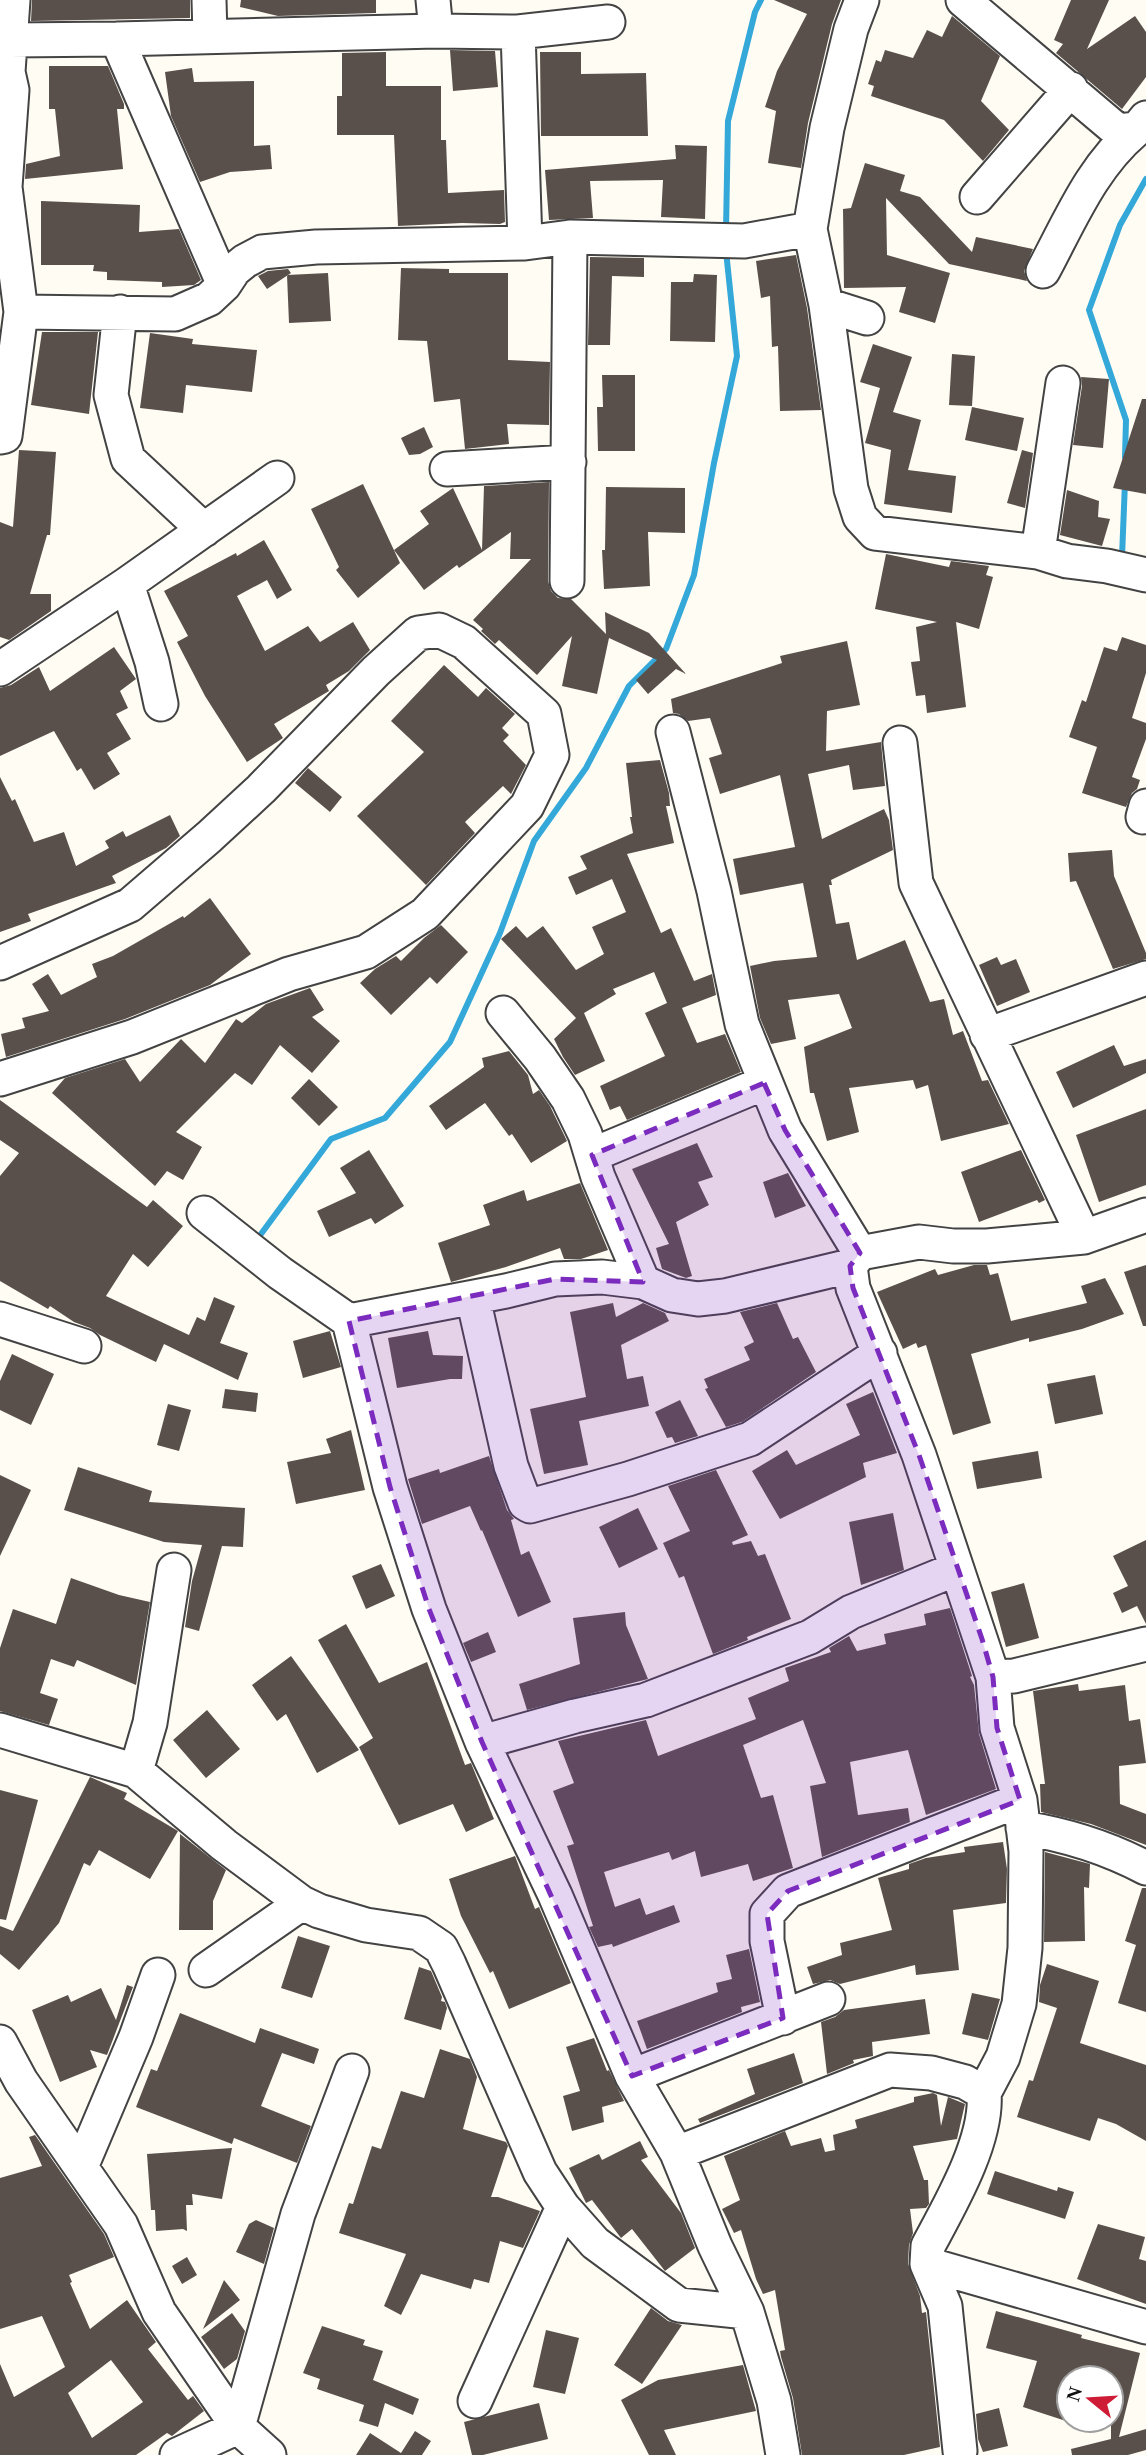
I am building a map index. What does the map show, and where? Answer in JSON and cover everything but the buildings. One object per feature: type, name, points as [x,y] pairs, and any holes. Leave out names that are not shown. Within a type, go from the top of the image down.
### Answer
[{"type":"street","points":[[0,437],[5,436],[21,312],[5,187],[12,90],[6,61],[13,0]]},
{"type":"street","points":[[209,0],[210,36]]},
{"type":"street","points":[[862,0],[850,29],[827,128],[810,229],[826,305],[851,489],[860,517],[875,533],[1038,552],[1067,561],[1146,575]]},
{"type":"street","points":[[963,0],[1118,131],[1142,124]]},
{"type":"street","points":[[6,61],[117,39],[210,36],[435,15],[518,32],[608,22]]},
{"type":"street","points":[[518,32],[525,243]]},
{"type":"street","points":[[117,39],[224,285]]},
{"type":"street","points":[[977,197],[1071,89]]},
{"type":"street","points":[[1043,271],[1106,158],[1142,124]]},
{"type":"street","points":[[21,312],[176,314],[209,299],[224,285],[234,270],[262,252],[316,247],[525,243],[570,237],[729,241],[810,229]]},
{"type":"street","points":[[567,581],[570,237]]},
{"type":"street","points":[[826,305],[867,318]]},
{"type":"street","points":[[120,312],[111,396],[128,459],[204,530]]},
{"type":"street","points":[[1038,552],[1063,383]]},
{"type":"street","points":[[447,469],[569,462]]},
{"type":"street","points":[[0,669],[127,584],[277,478]]},
{"type":"street","points":[[127,584],[152,662],[161,704]]},
{"type":"street","points":[[0,964],[130,905],[209,838],[261,789],[376,671],[418,633],[439,630],[464,642],[544,715],[552,755],[527,806],[425,914],[366,952],[289,974],[132,1037],[0,1079]]},
{"type":"street","points":[[673,732],[714,891],[742,1024],[785,1130],[855,1259],[853,1288],[919,1455],[993,1677],[997,1728],[1022,1814],[1026,1850],[1025,1948],[1018,2004],[1003,2057],[984,2093],[985,2110],[980,2137],[928,2246],[927,2264],[945,2306],[961,2451]]},
{"type":"street","points":[[900,743],[916,883],[1084,1237]]},
{"type":"street","points":[[987,1035],[1146,978]]},
{"type":"street","points":[[503,1013],[540,1058],[568,1099],[643,1282]]},
{"type":"street","points":[[592,1156],[764,1083]]},
{"type":"street","points":[[204,1213],[280,1273],[349,1321],[390,1487],[429,1609],[482,1742],[555,1895],[632,2076],[677,2153],[715,2246],[747,2312],[774,2401],[783,2455]]},
{"type":"street","points":[[349,1321],[555,1279],[602,1277],[643,1282],[672,1295],[698,1299],[725,1296],[919,1242],[987,1247],[1084,1237],[1146,1215]]},
{"type":"street","points":[[473,1297],[511,1466],[525,1503],[530,1506],[628,1479],[750,1439],[880,1353]]},
{"type":"street","points":[[0,1319],[84,1346]]},
{"type":"street","points":[[482,1742],[575,1716],[646,1700],[810,1637],[851,1612],[956,1569]]},
{"type":"street","points":[[136,1771],[150,1723],[174,1570]]},
{"type":"street","points":[[993,1677],[1014,1676],[1146,1644]]},
{"type":"street","points":[[0,1730],[136,1771],[224,1845],[302,1903],[318,1911],[366,1925],[419,1933],[441,1948],[540,2172],[563,2207],[595,2243],[679,2305],[747,2312]]},
{"type":"street","points":[[783,2018],[767,1941],[766,1914],[788,1891],[1022,1814],[1115,1852],[1146,1868]]},
{"type":"street","points":[[206,1970],[302,1903]]},
{"type":"street","points":[[81,2167],[136,2037],[158,1975]]},
{"type":"street","points":[[632,2076],[828,1999]]},
{"type":"street","points":[[0,2042],[10,2083],[81,2167],[121,2224],[159,2312],[238,2427],[269,2455]]},
{"type":"street","points":[[677,2153],[890,2070],[930,2073],[965,2082],[984,2093]]},
{"type":"street","points":[[177,2455],[238,2427],[298,2214],[352,2071]]},
{"type":"street","points":[[475,2401],[563,2207]]},
{"type":"street","points":[[927,2264],[1146,2328]]},
{"type":"highlighted area","points":[[764,1083],[785,1130],[860,1253],[850,1266],[853,1288],[919,1455],[982,1639],[993,1677],[997,1728],[1020,1800],[788,1891],[767,1914],[783,2018],[632,2076],[482,1742],[429,1609],[390,1487],[349,1321],[555,1279],[643,1282],[592,1155]]},
{"type":"waterway","points":[[726,230],[728,121],[755,12],[761,0]]},
{"type":"waterway","points":[[1125,457],[1126,420],[1089,310],[1120,225],[1146,179]]},
{"type":"waterway","points":[[261,1234],[331,1139],[385,1118],[450,1042],[500,933],[534,841],[586,768],[629,686],[666,649],[694,575],[737,356],[726,251]]},
{"type":"waterway","points":[[1122,557],[1125,482]]}]
